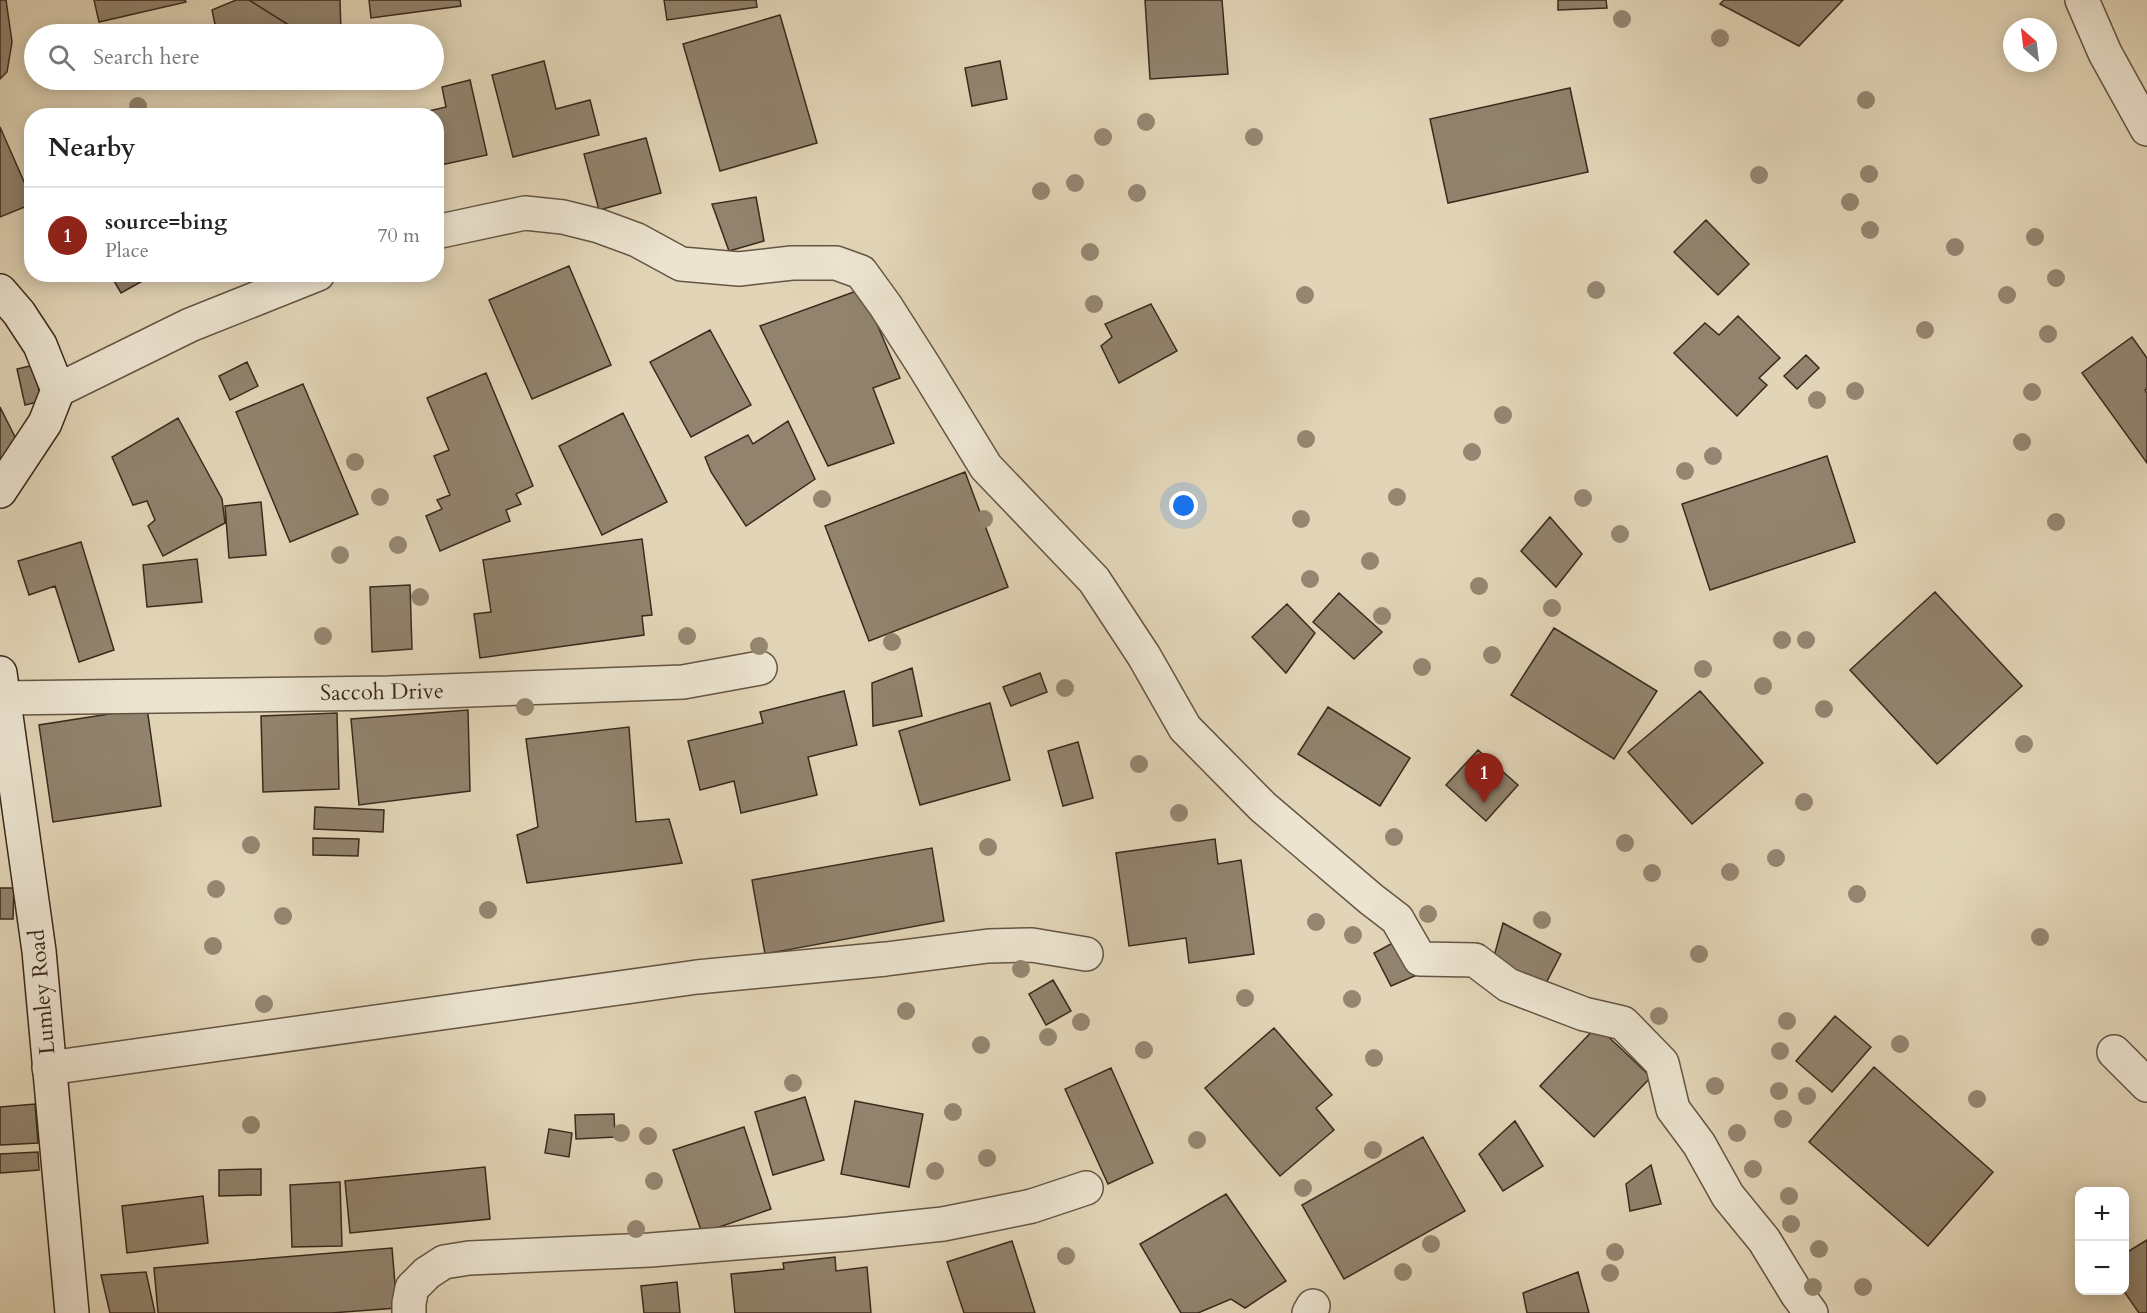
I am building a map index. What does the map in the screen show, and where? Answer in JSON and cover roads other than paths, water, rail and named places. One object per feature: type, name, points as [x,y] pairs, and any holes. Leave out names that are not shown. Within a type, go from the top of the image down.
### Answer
[{"type":"street","points":[[2082,0],[2105,53],[2147,129]]},
{"type":"street","points":[[444,230],[525,213],[599,226],[637,240],[681,264],[739,269],[792,263],[836,263],[861,272],[885,305],[986,467],[1094,580],[1144,656],[1185,728],[1263,807],[1396,919],[1420,959],[1475,960],[1508,985],[1584,1014],[1623,1023],[1662,1063],[1673,1108],[1699,1144],[1728,1196],[1764,1240],[1811,1313]]},
{"type":"street","points":[[0,491],[45,423],[58,390],[190,325],[298,282]]},
{"type":"street","points":[[0,291],[19,313],[40,345],[58,390]]},
{"type":"street","name":"Saccoh Drive","points":[[1,686],[389,693],[683,682],[760,668]]},
{"type":"street","name":"Lumley Road","points":[[1,686],[39,951],[72,1313]]},
{"type":"street","points":[[49,1068],[697,977],[886,959],[988,946],[1032,945],[1086,954]]},
{"type":"street","points":[[2114,1052],[2147,1086]]},
{"type":"street","points":[[409,1313],[412,1288],[427,1273],[444,1262],[469,1258],[718,1245],[920,1226],[1021,1208],[1086,1188]]},
{"type":"place","name":"source=bing","points":[[1484,803]]}]
